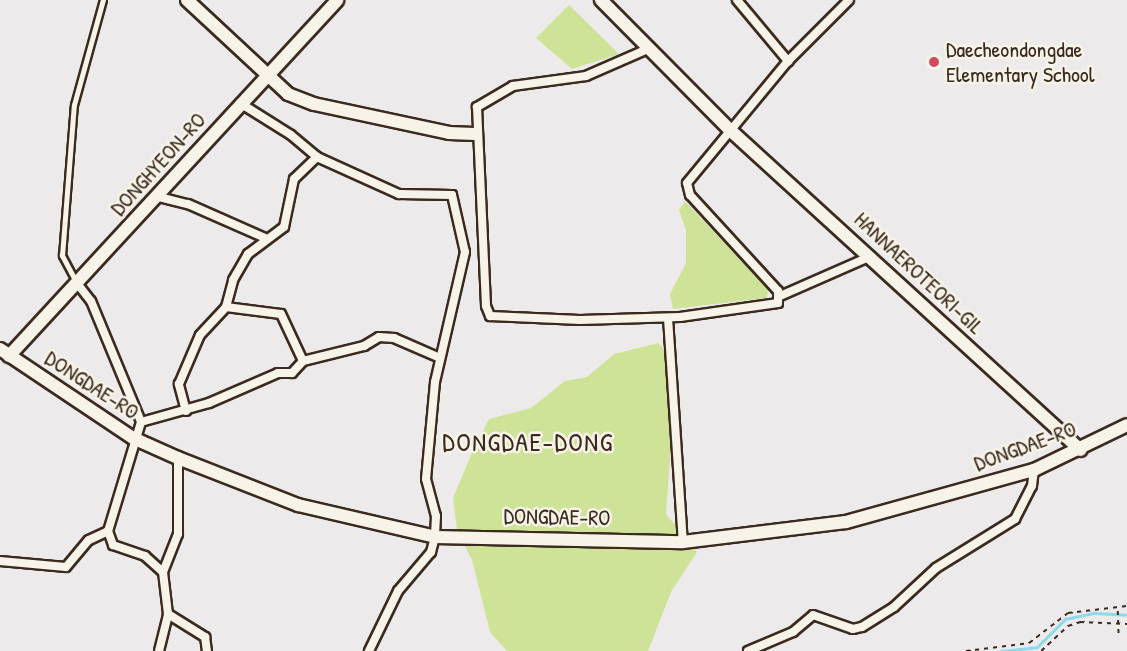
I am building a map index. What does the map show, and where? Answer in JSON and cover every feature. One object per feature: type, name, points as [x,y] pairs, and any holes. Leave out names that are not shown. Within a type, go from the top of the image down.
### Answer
[{"type":"street","points":[[187,0],[265,77],[314,104],[449,133],[475,134]]},
{"type":"street","name":"DONGHYEON-RO","points":[[4,353],[159,197],[240,103],[337,0]]},
{"type":"street","name":"HANNAEROTEORI-GIL","points":[[600,0],[729,129],[871,256],[1080,450]]},
{"type":"street","points":[[737,0],[788,62]]},
{"type":"street","points":[[780,296],[687,188],[690,177],[729,129],[788,62],[849,0]]},
{"type":"street","points":[[650,48],[601,72],[524,84],[497,93],[477,107],[475,134],[490,315],[580,320],[668,318],[774,307],[780,296],[871,256]]},
{"type":"street","points":[[240,103],[291,135],[316,157],[399,194],[420,198],[452,195],[465,252],[438,357],[426,479],[436,516],[435,537],[431,552],[398,591],[369,651]]},
{"type":"street","points":[[186,411],[179,384],[200,335],[226,307],[236,273],[265,238],[284,227],[294,179],[316,157]]},
{"type":"street","points":[[159,197],[188,204],[217,221],[261,232],[265,238]]},
{"type":"street","points":[[76,282],[91,301],[141,422],[134,438],[108,531],[113,545],[145,556],[163,572]]},
{"type":"street","points":[[226,307],[281,314],[303,362]]},
{"type":"street","points":[[668,318],[683,542]]},
{"type":"street","points":[[141,422],[186,411],[278,373],[292,372],[303,362],[364,346],[379,337],[394,338],[438,357]]},
{"type":"street","name":"DONGDAE-RO","points":[[4,353],[134,438],[178,458],[298,506],[435,537],[683,542],[846,522],[1034,470],[1080,450],[1127,425]]},
{"type":"street","points":[[159,651],[168,614],[163,572],[178,534],[178,458]]},
{"type":"street","points":[[748,651],[793,632],[813,615],[853,629],[862,627],[894,607],[936,568],[1015,519],[1032,486],[1034,470]]},
{"type":"street","points":[[0,561],[66,567],[89,540],[108,531]]},
{"type":"street","points":[[168,614],[205,638],[207,651]]},
{"type":"lane","points":[[76,282],[62,256],[74,105],[103,0]]},
{"type":"path","points":[[966,651],[1029,643],[1068,613],[1094,608],[1118,610],[1127,606]]},
{"type":"path","points":[[1118,610],[1119,634]]},
{"type":"path","points":[[1041,651],[1068,626],[1089,621],[1127,624]]},
{"type":"green space","points":[[569,5],[619,54],[572,69],[536,38]]},
{"type":"green space","points":[[685,201],[768,289],[767,298],[673,309],[670,294],[686,263],[686,230],[679,210]]},
{"type":"green space","points":[[658,343],[677,363],[666,514],[697,552],[671,592],[648,651],[507,651],[490,632],[472,560],[457,531],[453,498],[471,455],[489,419],[531,408],[565,381],[587,377],[614,354]]},
{"type":"waterway","points":[[1001,651],[1037,647],[1065,619],[1094,613],[1127,615]]},
{"type":"place","name":"Daecheondongdae Elementary School","points":[[934,62]]},
{"type":"district","name":"DONGDAE-DONG","points":[[528,442]]}]
